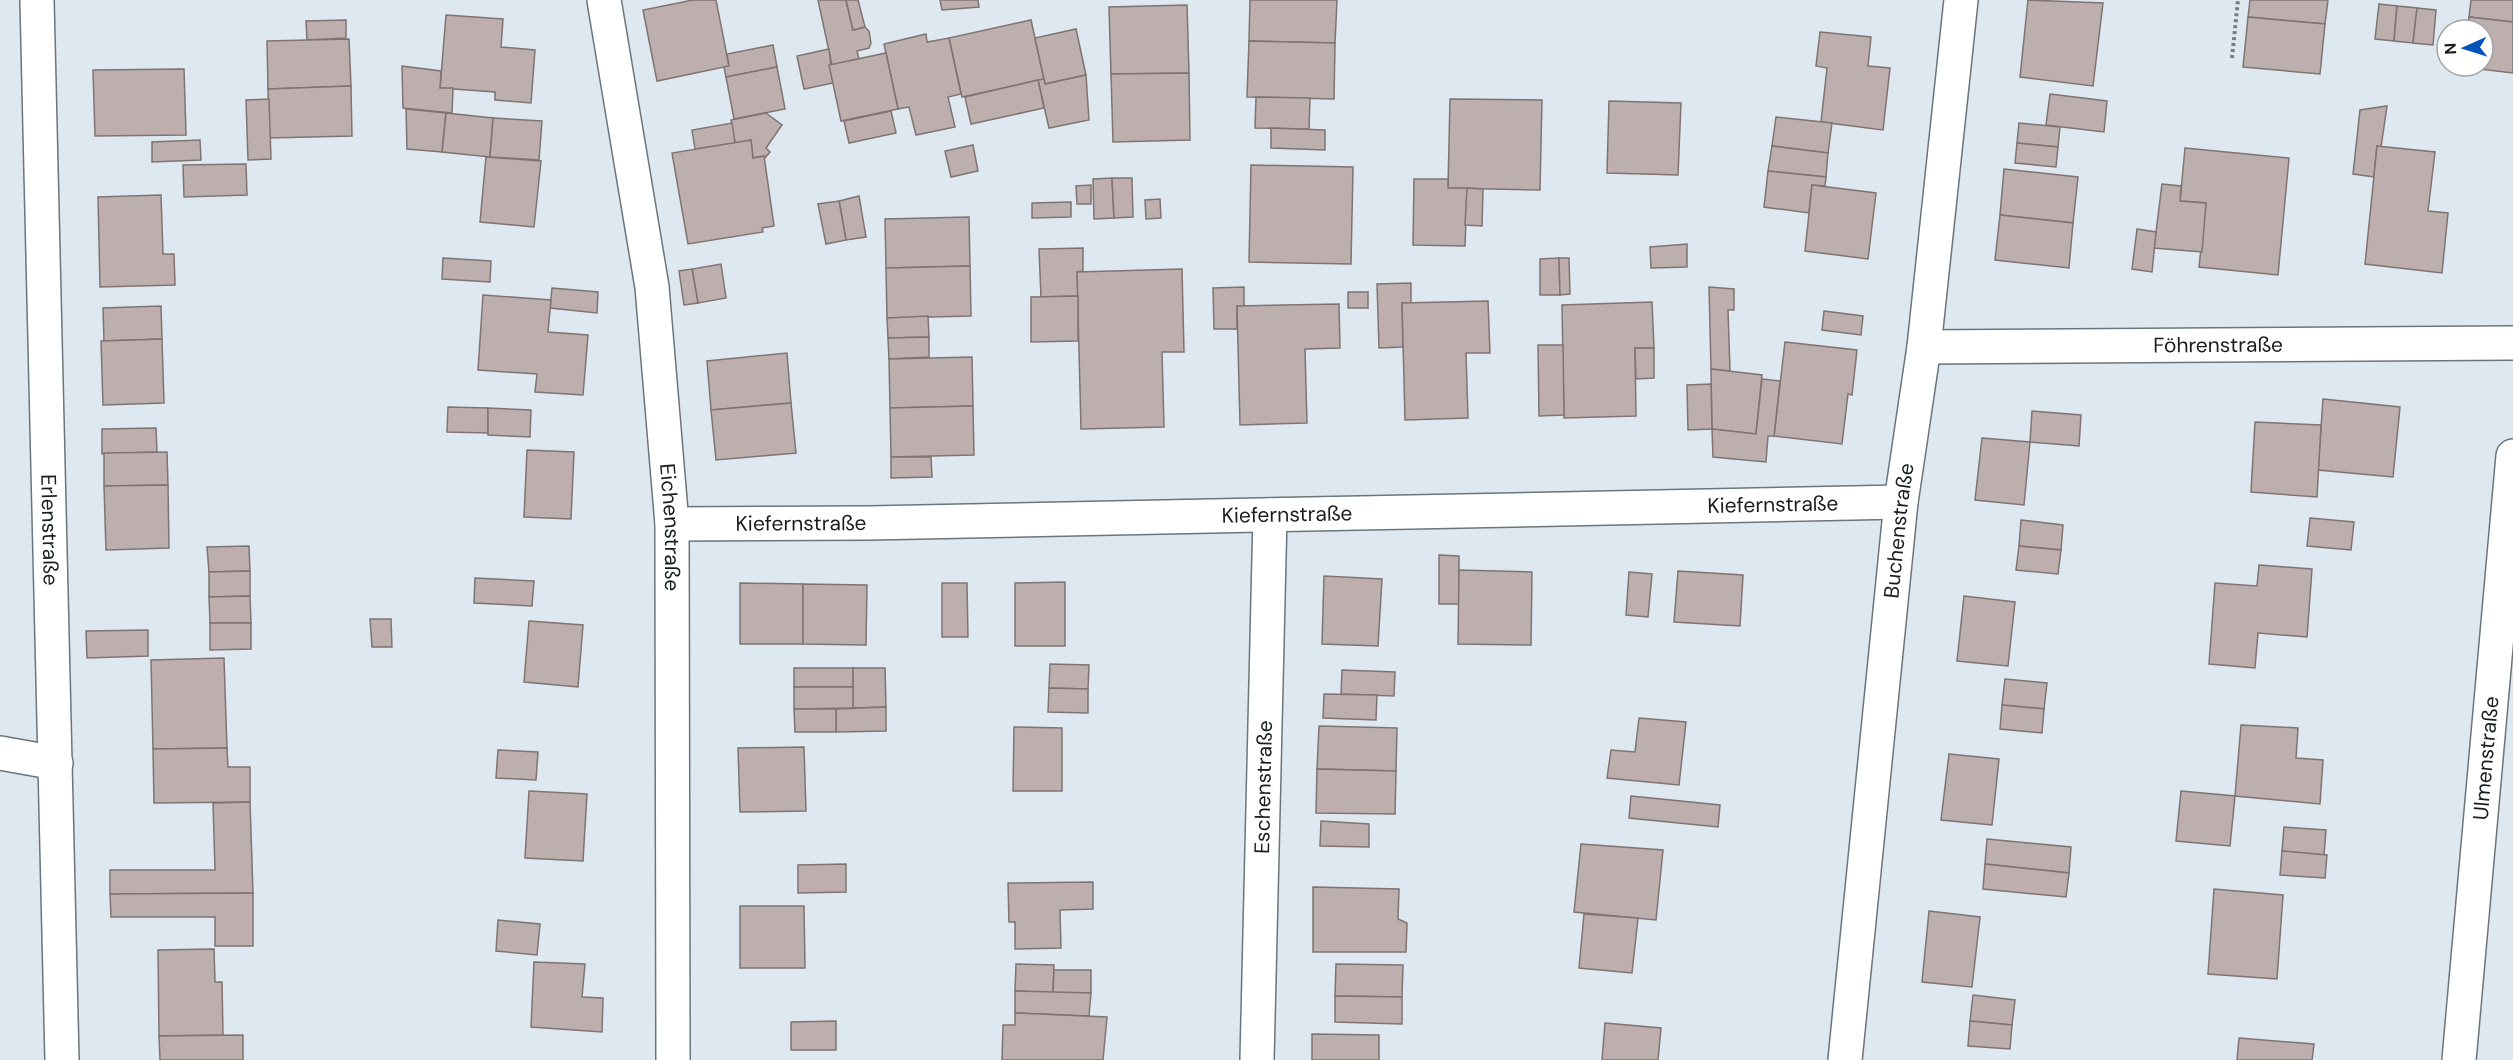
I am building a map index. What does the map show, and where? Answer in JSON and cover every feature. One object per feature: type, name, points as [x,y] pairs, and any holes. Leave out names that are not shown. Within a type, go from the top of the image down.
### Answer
[{"type":"street","name":"Erlenstraße","points":[[37,0],[62,1060]]},
{"type":"street","name":"Eichenstraße","points":[[604,0],[652,287],[672,524],[673,1060]]},
{"type":"street","name":"Buchenstraße","points":[[1845,1060],[1901,502],[1924,347],[1961,0]]},
{"type":"street","name":"Föhrenstraße","points":[[1924,347],[2513,343]]},
{"type":"street","name":"Ulmenstraße","points":[[2459,1060],[2513,456]]},
{"type":"street","name":"Kiefernstraße","points":[[672,524],[869,523],[1901,502]]},
{"type":"street","name":"Eschenstraße","points":[[1257,1060],[1270,515]]},
{"type":"street","points":[[0,753],[56,763]]},
{"type":"path","points":[[2232,58],[2238,0]]},
{"type":"building","points":[[693,0],[716,0],[729,66],[657,81],[643,10]]},
{"type":"building","points":[[818,0],[846,0],[853,30],[865,27],[869,31],[871,43],[869,48],[857,51],[859,59],[832,65]]},
{"type":"building","points":[[846,0],[858,0],[865,27],[853,30]]},
{"type":"building","points":[[940,0],[978,0],[979,7],[942,10]]},
{"type":"building","points":[[1250,0],[1337,0],[1335,43],[1249,41]]},
{"type":"building","points":[[2028,0],[2103,3],[2093,86],[2020,77]]},
{"type":"building","points":[[2250,0],[2328,0],[2325,24],[2248,17]]},
{"type":"building","points":[[2471,0],[2513,0],[2513,22],[2495,20],[2495,18],[2469,17]]},
{"type":"building","points":[[2379,4],[2397,6],[2394,41],[2375,39]]},
{"type":"building","points":[[1187,5],[1189,73],[1111,74],[1109,7]]},
{"type":"building","points":[[2397,6],[2417,8],[2413,43],[2394,41]]},
{"type":"building","points":[[2417,8],[2436,10],[2433,45],[2413,43]]},
{"type":"building","points":[[446,15],[503,19],[501,47],[535,50],[531,103],[495,100],[495,92],[440,88]]},
{"type":"building","points":[[2248,17],[2325,24],[2320,74],[2243,67]]},
{"type":"building","points":[[346,20],[346,38],[307,40],[306,21]]},
{"type":"building","points":[[1031,20],[1044,79],[962,97],[949,38]]},
{"type":"building","points":[[2495,20],[2513,22],[2513,73],[2495,71]]},
{"type":"building","points":[[1076,29],[1086,75],[1045,84],[1035,38]]},
{"type":"building","points":[[1820,32],[1871,37],[1868,66],[1890,68],[1883,130],[1821,122],[1827,68],[1816,66]]},
{"type":"building","points":[[926,34],[927,42],[949,38],[961,94],[948,97],[955,127],[916,135],[909,107],[898,109],[884,44]]},
{"type":"building","points":[[349,39],[351,86],[268,89],[267,41]]},
{"type":"building","points":[[1249,41],[1335,43],[1334,99],[1247,97]]},
{"type":"building","points":[[773,45],[777,67],[726,77],[724,67],[729,66],[727,54]]},
{"type":"building","points":[[829,49],[833,83],[804,89],[797,56]]},
{"type":"building","points":[[886,53],[898,109],[841,121],[829,65]]},
{"type":"building","points":[[402,66],[441,71],[440,88],[453,88],[452,113],[403,108]]},
{"type":"building","points":[[777,67],[785,109],[734,119],[726,77]]},
{"type":"building","points":[[184,69],[186,135],[95,136],[93,70]]},
{"type":"building","points":[[1189,73],[1190,140],[1113,142],[1111,74]]},
{"type":"building","points":[[1086,75],[1089,120],[1049,128],[1038,80],[1044,79],[1045,84]]},
{"type":"building","points":[[1038,80],[1044,108],[971,124],[965,97]]},
{"type":"building","points":[[351,86],[352,136],[269,138],[268,89]]},
{"type":"building","points":[[2050,94],[2107,101],[2104,132],[2046,125]]},
{"type":"building","points":[[1256,97],[1310,98],[1309,129],[1255,128]]},
{"type":"building","points":[[269,99],[271,159],[248,160],[246,100]]},
{"type":"building","points":[[1450,99],[1542,100],[1540,190],[1448,188]]},
{"type":"building","points":[[1609,101],[1681,103],[1678,175],[1607,173]]},
{"type":"building","points":[[2387,106],[2381,147],[2377,146],[2374,177],[2353,174],[2360,110]]},
{"type":"building","points":[[406,109],[446,113],[442,152],[407,149]]},
{"type":"building","points":[[891,111],[896,133],[849,143],[844,121]]},
{"type":"building","points":[[446,113],[493,118],[490,157],[442,152]]},
{"type":"building","points":[[766,113],[782,125],[766,148],[770,152],[764,159],[764,156],[753,158],[751,140],[735,143],[731,120]]},
{"type":"building","points":[[1776,117],[1832,123],[1828,153],[1772,146]]},
{"type":"building","points":[[493,118],[542,121],[539,160],[490,157]]},
{"type":"building","points":[[732,123],[735,143],[695,149],[692,130]]},
{"type":"building","points":[[2019,123],[2060,127],[2058,147],[2017,143]]},
{"type":"building","points":[[1271,128],[1325,130],[1325,150],[1271,148]]},
{"type":"building","points":[[200,140],[201,160],[152,162],[152,142]]},
{"type":"building","points":[[751,140],[753,158],[764,156],[774,226],[762,228],[763,232],[688,244],[672,153]]},
{"type":"building","points":[[2017,143],[2058,147],[2056,167],[2015,163]]},
{"type":"building","points":[[973,145],[978,171],[951,177],[945,151]]},
{"type":"building","points":[[1772,146],[1828,153],[1826,177],[1768,171]]},
{"type":"building","points":[[2377,146],[2435,152],[2428,211],[2448,213],[2442,273],[2365,264]]},
{"type":"building","points":[[2185,148],[2289,158],[2278,275],[2199,267],[2206,203],[2180,201]]},
{"type":"building","points":[[486,157],[541,161],[534,227],[480,222]]},
{"type":"building","points":[[246,164],[247,195],[184,197],[183,165]]},
{"type":"building","points":[[1251,165],[1353,167],[1351,264],[1249,262]]},
{"type":"building","points":[[2004,169],[2078,177],[2073,223],[2000,215]]},
{"type":"building","points":[[1768,171],[1826,177],[1825,186],[1812,185],[1809,213],[1764,207]]},
{"type":"building","points":[[1112,178],[1114,218],[1094,219],[1093,179]]},
{"type":"building","points":[[1112,178],[1132,178],[1133,217],[1114,218]]},
{"type":"building","points":[[1414,179],[1448,179],[1448,188],[1467,188],[1465,246],[1413,245]]},
{"type":"building","points":[[2162,184],[2181,186],[2180,201],[2206,203],[2202,252],[2154,248]]},
{"type":"building","points":[[1091,185],[1091,204],[1077,204],[1076,186]]},
{"type":"building","points":[[1812,185],[1876,193],[1868,259],[1805,251]]},
{"type":"building","points":[[1467,188],[1483,189],[1482,226],[1465,225]]},
{"type":"building","points":[[161,195],[163,254],[174,254],[175,285],[100,287],[98,197]]},
{"type":"building","points":[[859,196],[866,237],[846,240],[839,201]]},
{"type":"building","points":[[1160,199],[1161,218],[1146,219],[1145,200]]},
{"type":"building","points":[[839,201],[846,240],[826,244],[818,204]]},
{"type":"building","points":[[1071,202],[1071,217],[1032,218],[1032,203]]},
{"type":"building","points":[[2000,215],[2073,223],[2069,268],[1995,260]]},
{"type":"building","points":[[969,217],[970,266],[886,268],[885,219]]},
{"type":"building","points":[[2137,229],[2156,232],[2152,272],[2132,269]]},
{"type":"building","points":[[1687,244],[1687,267],[1651,268],[1650,247]]},
{"type":"building","points":[[1083,248],[1083,271],[1077,272],[1078,296],[1041,297],[1039,249]]},
{"type":"building","points":[[443,258],[491,261],[490,282],[442,279]]},
{"type":"building","points":[[1559,258],[1560,295],[1540,295],[1540,259]]},
{"type":"building","points":[[1559,258],[1569,258],[1570,294],[1560,295]]},
{"type":"building","points":[[721,264],[726,298],[698,303],[692,269]]},
{"type":"building","points":[[970,266],[971,316],[887,318],[886,268]]},
{"type":"building","points":[[692,269],[698,303],[684,305],[679,271]]},
{"type":"building","points":[[1182,269],[1184,352],[1162,352],[1164,427],[1081,429],[1077,272]]},
{"type":"building","points":[[1411,283],[1411,303],[1402,303],[1403,347],[1379,348],[1377,284]]},
{"type":"building","points":[[1244,287],[1244,307],[1237,306],[1237,329],[1214,329],[1213,288]]},
{"type":"building","points":[[1709,287],[1734,289],[1734,310],[1728,310],[1730,371],[1711,369]]},
{"type":"building","points":[[552,288],[598,292],[597,313],[550,308]]},
{"type":"building","points":[[1348,292],[1368,292],[1368,308],[1348,308]]},
{"type":"building","points":[[483,295],[551,300],[548,332],[588,335],[583,395],[535,392],[537,374],[478,370]]},
{"type":"building","points":[[1078,296],[1078,341],[1031,342],[1031,297]]},
{"type":"building","points":[[1488,301],[1490,353],[1466,353],[1468,418],[1405,420],[1402,303]]},
{"type":"building","points":[[1652,302],[1654,348],[1635,348],[1636,416],[1564,418],[1562,305]]},
{"type":"building","points":[[1339,304],[1340,348],[1305,349],[1307,423],[1240,425],[1237,306]]},
{"type":"building","points":[[161,306],[162,339],[104,341],[103,308]]},
{"type":"building","points":[[1824,311],[1863,316],[1861,335],[1822,330]]},
{"type":"building","points":[[928,316],[929,337],[888,338],[887,318]]},
{"type":"building","points":[[929,337],[929,357],[889,359],[888,338]]},
{"type":"building","points":[[162,339],[164,403],[103,405],[101,341]]},
{"type":"building","points":[[1785,342],[1857,350],[1852,395],[1848,394],[1842,444],[1774,436]]},
{"type":"building","points":[[1538,345],[1563,345],[1564,415],[1539,416]]},
{"type":"building","points":[[1635,348],[1654,348],[1654,378],[1636,379]]},
{"type":"building","points":[[787,353],[791,403],[711,410],[707,361]]},
{"type":"building","points":[[972,357],[973,406],[890,408],[889,359]]},
{"type":"building","points":[[1711,369],[1762,375],[1756,434],[1712,429]]},
{"type":"building","points":[[1762,379],[1780,381],[1774,436],[1768,436],[1766,462],[1713,457],[1712,429],[1756,434]]},
{"type":"building","points":[[1711,384],[1712,429],[1688,430],[1687,385]]},
{"type":"building","points":[[2323,399],[2400,407],[2393,477],[2318,470]]},
{"type":"building","points":[[791,403],[796,453],[716,460],[711,410]]},
{"type":"building","points":[[973,406],[974,455],[891,457],[890,408]]},
{"type":"building","points":[[448,407],[488,408],[488,433],[447,432]]},
{"type":"building","points":[[488,408],[531,410],[530,437],[488,435]]},
{"type":"building","points":[[2032,411],[2081,415],[2079,446],[2030,442]]},
{"type":"building","points":[[2255,422],[2321,425],[2317,497],[2251,492]]},
{"type":"building","points":[[156,428],[157,452],[102,454],[102,429]]},
{"type":"building","points":[[1982,438],[2030,442],[2024,505],[1975,500]]},
{"type":"building","points":[[527,450],[574,452],[571,519],[524,517]]},
{"type":"building","points":[[167,452],[168,485],[104,486],[104,453]]},
{"type":"building","points":[[891,457],[931,457],[932,477],[891,478]]},
{"type":"building","points":[[168,485],[169,548],[106,550],[104,486]]},
{"type":"building","points":[[2310,518],[2354,522],[2351,550],[2307,546]]},
{"type":"building","points":[[2021,520],[2063,525],[2061,550],[2019,546]]},
{"type":"building","points":[[249,546],[250,571],[209,572],[207,547]]},
{"type":"building","points":[[2019,546],[2061,550],[2058,574],[2016,570]]},
{"type":"building","points":[[1439,555],[1459,556],[1459,604],[1439,604]]},
{"type":"building","points":[[2259,565],[2312,569],[2307,637],[2258,633],[2255,668],[2209,664],[2215,583],[2257,586]]},
{"type":"building","points":[[1459,570],[1532,572],[1531,645],[1458,644]]},
{"type":"building","points":[[250,571],[250,596],[209,597],[209,572]]},
{"type":"building","points":[[1678,571],[1743,575],[1740,626],[1674,622]]},
{"type":"building","points":[[1629,572],[1652,574],[1648,617],[1626,615]]},
{"type":"building","points":[[1324,576],[1382,579],[1378,646],[1322,644]]},
{"type":"building","points":[[475,578],[534,581],[532,606],[474,603]]},
{"type":"building","points":[[1065,582],[1065,646],[1015,646],[1015,583]]},
{"type":"building","points":[[740,583],[803,584],[803,644],[740,644]]},
{"type":"building","points":[[942,583],[967,583],[968,637],[942,637]]},
{"type":"building","points":[[803,584],[867,585],[866,645],[803,644]]},
{"type":"building","points":[[250,596],[251,623],[210,623],[209,597]]},
{"type":"building","points":[[1964,596],[2015,602],[2008,666],[1957,661]]},
{"type":"building","points":[[370,619],[391,619],[392,647],[372,647]]},
{"type":"building","points":[[529,621],[583,625],[578,687],[524,682]]},
{"type":"building","points":[[210,623],[251,623],[251,649],[210,650]]},
{"type":"building","points":[[148,630],[148,656],[87,658],[86,631]]},
{"type":"building","points":[[224,658],[227,748],[153,749],[151,660]]},
{"type":"building","points":[[1050,664],[1089,665],[1088,689],[1049,688]]},
{"type":"building","points":[[794,668],[853,668],[853,687],[794,687]]},
{"type":"building","points":[[853,668],[885,668],[886,707],[853,708]]},
{"type":"building","points":[[1342,670],[1395,672],[1394,696],[1341,694]]},
{"type":"building","points":[[2005,679],[2047,683],[2044,709],[2002,705]]},
{"type":"building","points":[[794,687],[853,687],[853,708],[794,709]]},
{"type":"building","points":[[1049,688],[1088,689],[1088,713],[1048,712]]},
{"type":"building","points":[[1324,694],[1377,695],[1376,720],[1323,718]]},
{"type":"building","points":[[2002,705],[2044,709],[2042,733],[2000,729]]},
{"type":"building","points":[[886,707],[886,731],[836,732],[836,709]]},
{"type":"building","points":[[794,709],[836,709],[836,732],[795,732]]},
{"type":"building","points":[[1639,718],[1686,722],[1679,785],[1607,778],[1611,750],[1635,752]]},
{"type":"building","points":[[2241,725],[2298,728],[2296,758],[2323,760],[2320,804],[2235,796]]},
{"type":"building","points":[[1319,726],[1397,728],[1396,771],[1317,769]]},
{"type":"building","points":[[1014,727],[1062,728],[1062,791],[1013,791]]},
{"type":"building","points":[[804,747],[806,811],[740,812],[738,748]]},
{"type":"building","points":[[227,748],[228,767],[250,767],[250,802],[154,803],[153,749]]},
{"type":"building","points":[[498,750],[538,752],[536,780],[496,778]]},
{"type":"building","points":[[1949,754],[1999,759],[1992,825],[1941,820]]},
{"type":"building","points":[[1317,769],[1396,771],[1395,814],[1316,813]]},
{"type":"building","points":[[529,791],[587,794],[583,861],[525,858]]},
{"type":"building","points":[[2181,791],[2235,796],[2230,846],[2176,841]]},
{"type":"building","points":[[1631,796],[1720,805],[1718,827],[1629,818]]},
{"type":"building","points":[[250,802],[253,893],[110,894],[110,870],[215,870],[213,803]]},
{"type":"building","points":[[1321,821],[1369,824],[1369,847],[1320,846]]},
{"type":"building","points":[[2284,827],[2326,830],[2324,855],[2282,851]]},
{"type":"building","points":[[1987,839],[2071,847],[2069,873],[1985,864]]},
{"type":"building","points":[[1581,844],[1663,850],[1656,920],[1574,912]]},
{"type":"building","points":[[2282,851],[2327,855],[2325,878],[2280,875]]},
{"type":"building","points":[[846,864],[846,892],[798,893],[798,865]]},
{"type":"building","points":[[1985,864],[2069,873],[2066,897],[1983,889]]},
{"type":"building","points":[[1093,882],[1093,909],[1060,910],[1061,948],[1015,949],[1015,922],[1009,922],[1008,883]]},
{"type":"building","points":[[1313,887],[1399,889],[1398,919],[1407,923],[1406,952],[1313,952]]},
{"type":"building","points":[[2214,889],[2283,895],[2277,979],[2208,974]]},
{"type":"building","points":[[253,893],[253,946],[215,946],[215,917],[111,917],[110,894]]},
{"type":"building","points":[[740,906],[804,906],[805,968],[740,968]]},
{"type":"building","points":[[1929,911],[1980,917],[1972,987],[1922,982]]},
{"type":"building","points":[[1584,914],[1638,918],[1632,973],[1579,968]]},
{"type":"building","points":[[498,920],[540,924],[537,955],[496,951]]},
{"type":"building","points":[[214,949],[215,982],[222,982],[223,1035],[159,1036],[158,950]]},
{"type":"building","points":[[534,962],[585,964],[582,997],[603,998],[602,1032],[531,1027]]},
{"type":"building","points":[[1016,964],[1054,965],[1053,993],[1015,991]]},
{"type":"building","points":[[1336,964],[1403,965],[1402,997],[1335,996]]},
{"type":"building","points":[[1054,970],[1091,970],[1091,993],[1053,993]]},
{"type":"building","points":[[1015,991],[1091,993],[1089,1016],[1015,1013]]},
{"type":"building","points":[[1973,995],[2015,1000],[2012,1025],[1970,1021]]},
{"type":"building","points":[[1335,996],[1402,997],[1402,1024],[1335,1022]]},
{"type":"building","points":[[1015,1013],[1107,1017],[1103,1060],[1002,1060],[1003,1025],[1015,1025]]},
{"type":"building","points":[[836,1021],[836,1050],[791,1050],[791,1022]]},
{"type":"building","points":[[1970,1021],[2012,1025],[2010,1049],[1968,1046]]},
{"type":"building","points":[[1605,1023],[1661,1028],[1658,1060],[1602,1060]]},
{"type":"building","points":[[1312,1034],[1379,1035],[1379,1060],[1312,1060]]},
{"type":"building","points":[[243,1035],[243,1060],[160,1060],[159,1036]]},
{"type":"building","points":[[2239,1038],[2314,1044],[2312,1060],[2237,1060]]}]
